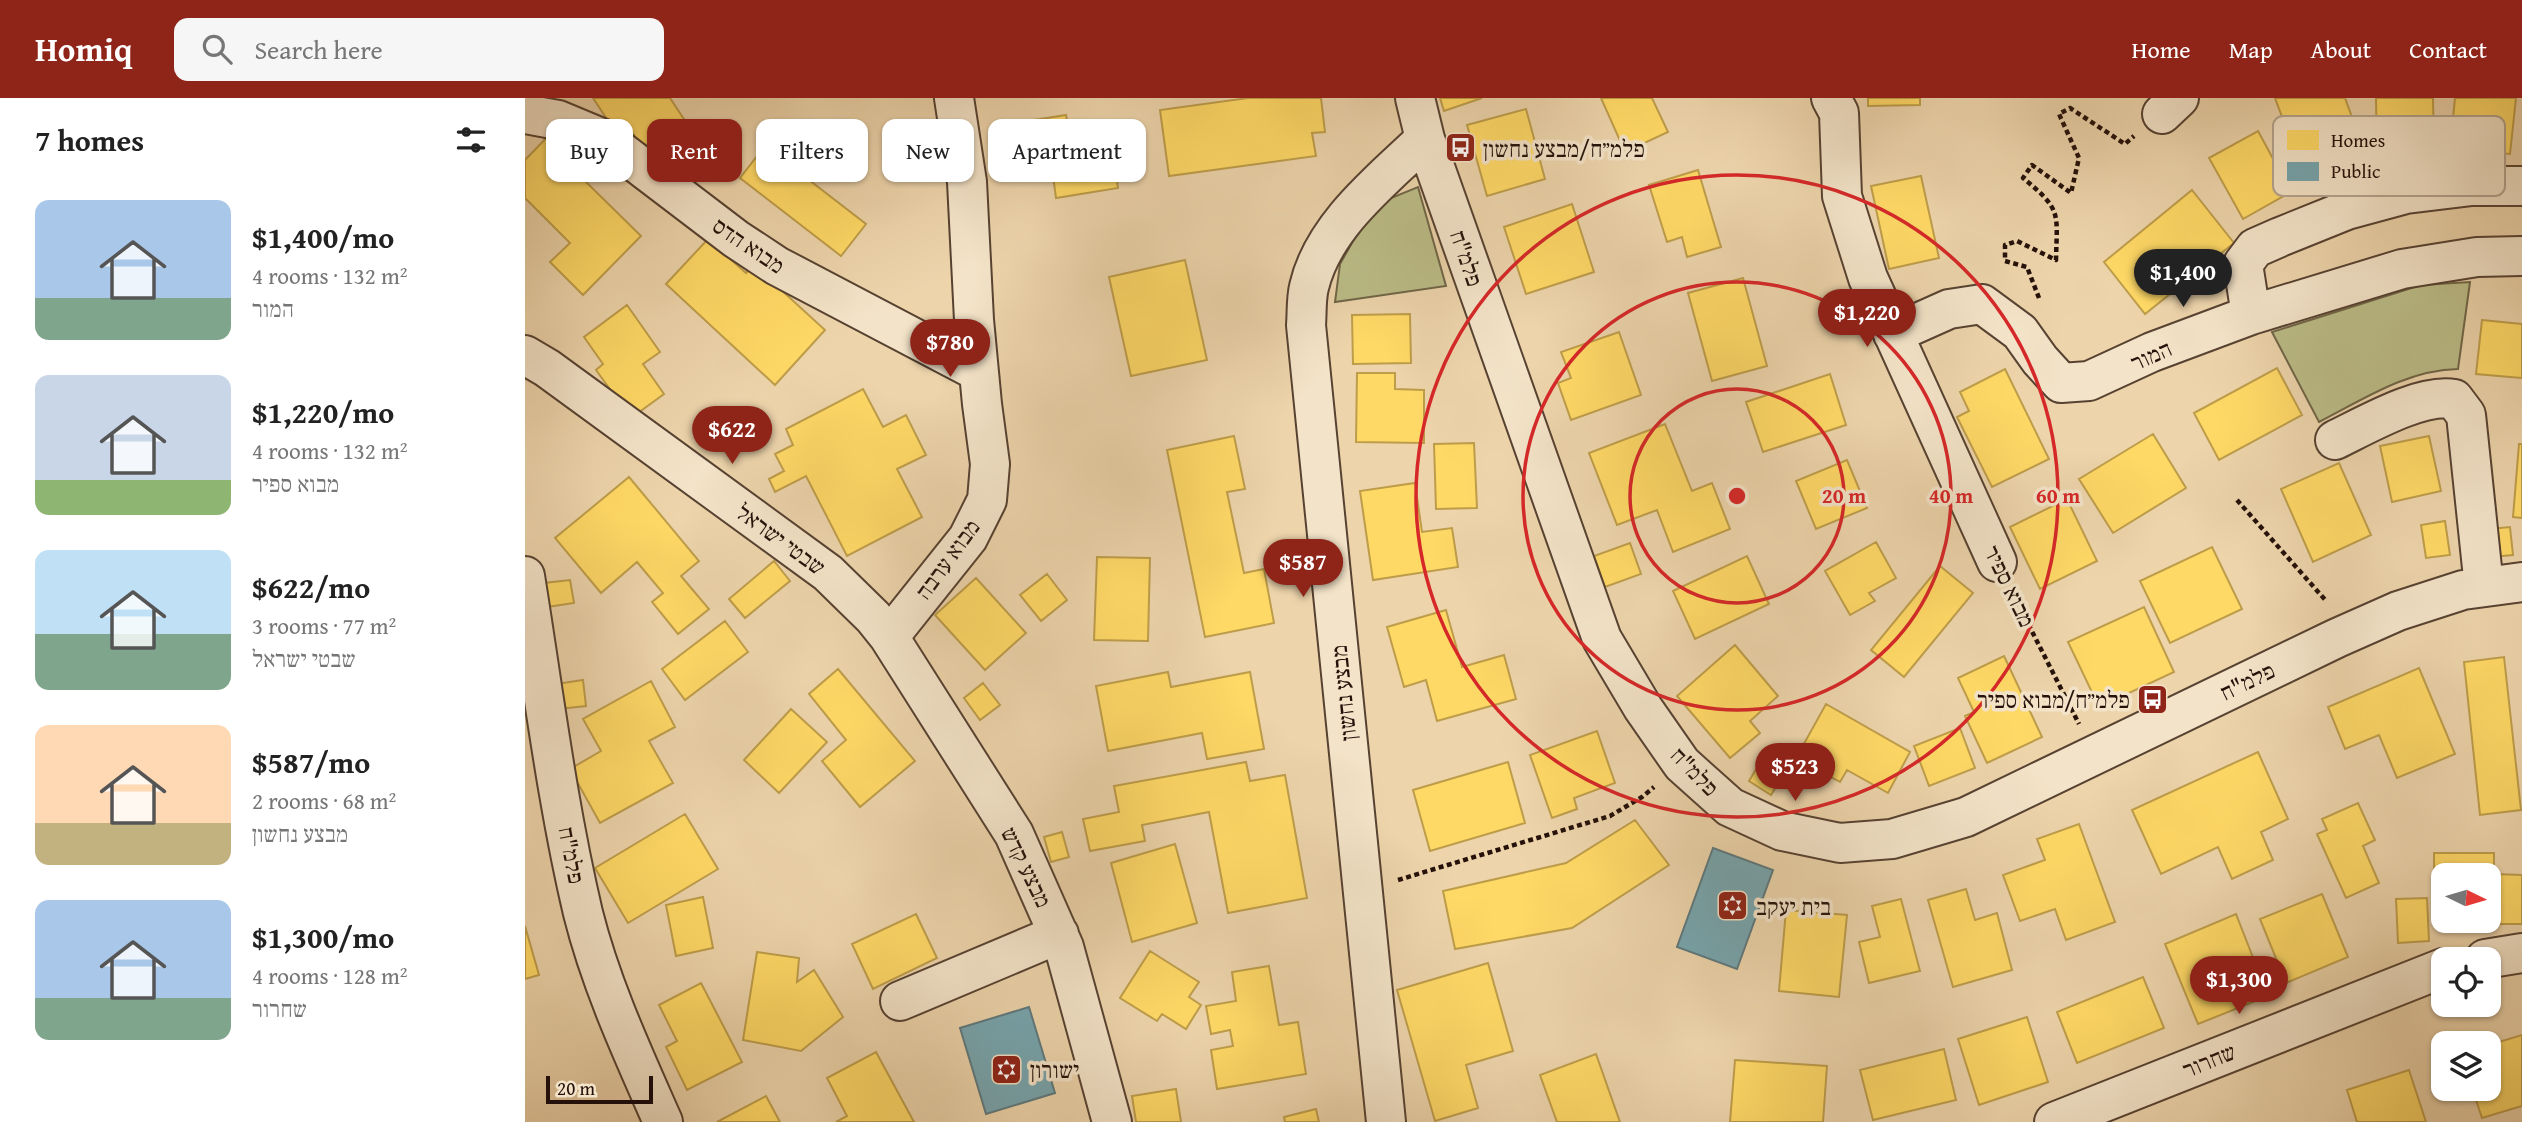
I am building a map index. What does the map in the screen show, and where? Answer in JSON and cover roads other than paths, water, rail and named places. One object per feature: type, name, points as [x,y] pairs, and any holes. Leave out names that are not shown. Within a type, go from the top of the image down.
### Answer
[{"type":"street","name":"פלמ\"ח","points":[[1415,98],[1425,139],[1602,639],[1643,708],[1682,764],[1730,807],[1782,831],[1840,843],[1892,839],[1966,817],[2398,611],[2463,590],[2522,582]]},
{"type":"street","name":"מבוא ספיר","points":[[1831,98],[1839,113],[1842,196],[1868,278],[1997,562]]},
{"type":"street","name":"מבוא ערבה","points":[[889,637],[968,538],[987,500],[990,464],[979,372],[967,182],[956,100]]},
{"type":"street","name":"מבוא הדס","points":[[525,114],[558,120],[606,140],[736,239],[777,266],[979,372]]},
{"type":"street","name":"מבצע נחשון","points":[[1386,1122],[1306,325],[1309,286],[1326,246],[1348,213],[1425,139]]},
{"type":"street","points":[[2251,315],[2243,264],[2255,248],[2347,210],[2399,196]]},
{"type":"street","name":"המור","points":[[1893,334],[1949,309],[1982,304],[2020,332],[2061,383],[2089,381],[2152,352],[2251,315],[2402,268],[2477,257],[2522,256]]},
{"type":"street","name":"שבטי ישראל","points":[[525,355],[547,368],[828,573],[873,617],[889,637]]},
{"type":"street","points":[[2335,440],[2391,413],[2441,396],[2454,399],[2466,415],[2484,587]]},
{"type":"street","name":"פלמ\"ח","points":[[525,576],[560,792],[584,914],[615,1010],[663,1122]]},
{"type":"street","name":"מבצע קדש","points":[[889,637],[1014,834],[1065,947],[1112,1122]]},
{"type":"street","points":[[900,1001],[1059,934]]},
{"type":"street","points":[[2501,956],[2522,953]]},
{"type":"street","name":"שחרור","points":[[2054,1122],[2431,973]]},
{"type":"place","name":"פלמ״ח/מבצע נחשון","points":[[1460,148]]},
{"type":"place","name":"פלמ״ח/מבוא ספיר","points":[[2153,699]]},
{"type":"place","name":"בית יעקב","points":[[1733,906]]},
{"type":"place","name":"ישורון","points":[[1007,1069]]}]
